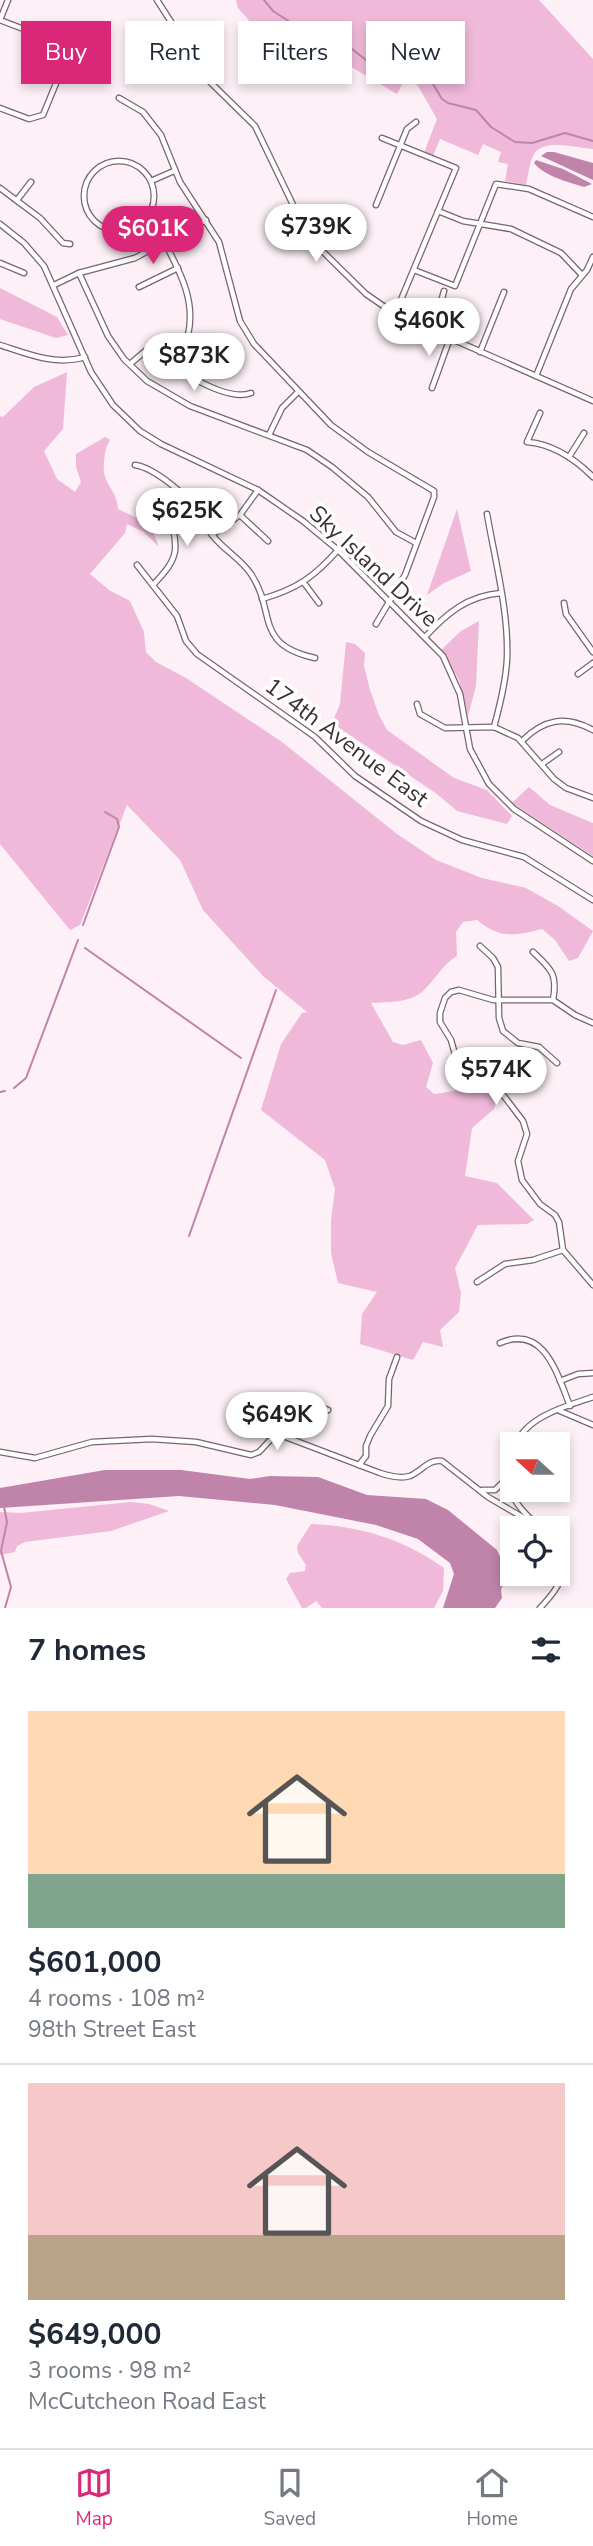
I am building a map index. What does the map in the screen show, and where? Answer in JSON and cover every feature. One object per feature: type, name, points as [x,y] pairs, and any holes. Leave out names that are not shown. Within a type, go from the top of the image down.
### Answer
[{"type":"street","points":[[8,0],[0,20],[21,28]]},
{"type":"street","points":[[157,0],[209,81],[255,126],[309,238],[366,294],[395,314],[593,401]]},
{"type":"street","points":[[0,108],[29,119],[43,115],[56,84]]},
{"type":"street","points":[[119,98],[138,108],[152,121],[161,135],[174,171],[223,252],[237,314],[254,344],[331,425],[368,452],[433,491],[402,582],[376,624]]},
{"type":"street","points":[[376,205],[407,129],[416,122]]},
{"type":"street","points":[[382,138],[456,168],[395,314]]},
{"type":"street","points":[[117,160],[132,163],[145,172],[151,181],[154,191],[152,208],[144,221],[132,229],[107,229],[88,212],[84,198],[85,188],[92,173],[102,165],[117,160]]},
{"type":"street","points":[[151,181],[174,171]]},
{"type":"street","points":[[17,200],[31,182]]},
{"type":"street","points":[[414,270],[455,286],[496,184],[529,189],[593,217]]},
{"type":"street","points":[[0,188],[47,224],[63,243],[70,244]]},
{"type":"street","points":[[438,211],[457,219],[511,229],[561,253],[582,275]]},
{"type":"street","points":[[54,285],[79,273],[127,260],[206,220]]},
{"type":"street","name":"Sky Island Drive","points":[[0,224],[32,250],[54,285],[91,372],[107,397],[141,431],[161,444],[258,490],[303,520],[338,550],[443,656],[457,682],[465,728],[477,764],[498,794],[514,809],[593,861]]},
{"type":"street","points":[[165,243],[187,292],[191,323],[188,335]]},
{"type":"street","points":[[536,376],[571,289],[593,257]]},
{"type":"street","points":[[0,263],[24,273]]},
{"type":"street","points":[[139,288],[177,268]]},
{"type":"street","points":[[79,273],[102,325],[130,365],[147,381],[179,401],[299,446],[332,467],[368,497],[396,532],[416,543]]},
{"type":"street","points":[[433,331],[444,291]]},
{"type":"street","points":[[481,352],[504,292]]},
{"type":"street","points":[[432,388],[450,338]]},
{"type":"street","points":[[0,345],[58,361],[85,357]]},
{"type":"street","points":[[130,365],[150,347],[175,368],[197,381],[240,395],[251,393]]},
{"type":"street","points":[[269,435],[282,408],[298,392]]},
{"type":"street","points":[[540,413],[527,442],[542,444],[569,457],[593,477]]},
{"type":"street","points":[[569,457],[584,433]]},
{"type":"street","points":[[135,466],[145,468],[179,491],[198,512],[212,536],[247,569],[257,586],[267,622],[276,639],[292,651],[315,658]]},
{"type":"street","points":[[212,536],[240,515],[258,490]]},
{"type":"street","points":[[154,584],[169,566],[175,552],[170,520],[172,504],[179,491]]},
{"type":"street","points":[[488,514],[501,593],[507,661],[494,727]]},
{"type":"street","points":[[240,515],[268,541]]},
{"type":"street","points":[[262,600],[304,583],[338,550]]},
{"type":"street","name":"174th Avenue East","points":[[137,565],[177,616],[187,640],[197,653],[315,737],[355,776],[434,828],[462,840],[524,857],[593,900]]},
{"type":"street","points":[[304,583],[319,603]]},
{"type":"street","points":[[425,636],[450,611],[460,605],[475,598],[501,593]]},
{"type":"street","points":[[564,603],[566,614],[593,652]]},
{"type":"street","points":[[578,674],[593,663]]},
{"type":"street","points":[[416,704],[420,714],[445,729],[494,727],[522,741],[560,784],[593,798]]},
{"type":"street","points":[[522,741],[535,728],[551,722],[573,722],[593,730]]},
{"type":"street","points":[[542,764],[559,752]]},
{"type":"street","points":[[480,946],[498,967],[500,1021],[505,1035],[518,1043],[539,1047],[557,1063]]},
{"type":"street","points":[[533,952],[553,974],[553,1000]]},
{"type":"street","points":[[593,1023],[580,1018],[553,1000],[500,1000],[455,990],[443,1002],[440,1022],[451,1040],[458,1065],[467,1073],[497,1087],[523,1121],[527,1134],[518,1161],[520,1174],[540,1204],[555,1215],[559,1222],[563,1250],[593,1286]]},
{"type":"street","points":[[477,1282],[505,1264],[533,1260],[563,1250]]},
{"type":"street","points":[[500,1343],[518,1337],[537,1343],[560,1381],[570,1406]]},
{"type":"street","points":[[359,1465],[366,1455],[370,1436],[388,1406],[389,1379],[397,1357]]},
{"type":"street","points":[[560,1381],[578,1374],[593,1373]]},
{"type":"street","points":[[522,1432],[530,1424],[593,1397]]},
{"type":"street","points":[[0,1452],[35,1458],[92,1442],[152,1439],[196,1442],[251,1455],[259,1452],[274,1437],[285,1404],[291,1398],[301,1398],[328,1410]]},
{"type":"street","points":[[559,1410],[593,1425]]},
{"type":"street","points":[[274,1437],[291,1438],[380,1473],[404,1477],[412,1475],[431,1462],[439,1461],[520,1516]]},
{"type":"street","points":[[478,1489],[488,1491],[500,1487]]},
{"type":"street","points":[[517,1502],[530,1516]]},
{"type":"street","points":[[540,1608],[553,1596],[558,1586]]},
{"type":"shaded area","points":[[236,0],[539,0],[593,59],[593,149],[551,145],[537,150],[526,185],[505,181],[508,164],[498,162],[501,152],[483,144],[478,155],[440,139],[433,156],[424,153],[437,119],[416,84],[465,84],[465,21],[366,21],[366,76],[352,67],[352,21],[250,21],[238,8]]},
{"type":"shaded area","points":[[380,84],[402,84],[397,94]]},
{"type":"shaded area","points":[[547,152],[593,163],[593,180],[541,156]]},
{"type":"shaded area","points":[[536,160],[563,169],[592,184],[584,187],[557,178],[538,168],[534,163]]},
{"type":"shaded area","points":[[0,288],[57,317],[68,335],[56,338],[0,319]]},
{"type":"shaded area","points":[[67,372],[63,429],[44,451],[57,479],[75,492],[81,482],[76,467],[76,454],[105,437],[110,440],[105,455],[104,473],[116,498],[118,509],[148,526],[159,547],[144,532],[127,524],[125,533],[90,574],[109,590],[130,601],[144,632],[146,652],[156,662],[186,678],[282,742],[397,834],[436,860],[482,878],[526,888],[558,906],[593,931],[578,958],[569,961],[555,940],[542,929],[508,934],[493,930],[477,920],[463,922],[456,932],[457,956],[420,994],[393,1002],[371,1003],[393,1042],[403,1045],[421,1040],[433,1063],[426,1087],[434,1094],[483,1087],[497,1099],[494,1109],[472,1128],[465,1176],[497,1183],[534,1220],[527,1224],[478,1225],[455,1268],[461,1293],[459,1312],[440,1330],[443,1347],[423,1342],[413,1360],[360,1344],[362,1314],[377,1292],[338,1283],[331,1253],[335,1189],[325,1160],[261,1110],[281,1044],[302,1013],[307,1012],[263,976],[203,910],[180,860],[127,805],[80,925],[70,930],[0,844],[0,416],[3,417],[34,387]]},
{"type":"shaded area","points":[[457,509],[471,571],[444,583],[427,595]]},
{"type":"shaded area","points":[[479,621],[476,686],[468,716],[459,680],[441,650],[461,631]]},
{"type":"shaded area","points":[[346,642],[355,644],[365,653],[364,666],[370,690],[387,730],[454,778],[487,790],[512,816],[507,824],[457,811],[437,794],[332,723],[340,704]]},
{"type":"shaded area","points":[[529,787],[550,805],[593,823],[593,856],[512,803]]},
{"type":"shaded area","points":[[105,1470],[181,1470],[250,1479],[270,1476],[318,1477],[367,1495],[426,1499],[448,1510],[497,1550],[500,1556],[502,1598],[495,1608],[443,1608],[454,1574],[450,1563],[418,1539],[376,1525],[275,1505],[179,1496],[0,1508],[0,1488]]},
{"type":"shaded area","points":[[131,1502],[149,1504],[169,1511],[111,1531],[25,1542],[17,1546],[15,1552],[0,1555],[0,1512],[21,1513]]},
{"type":"shaded area","points":[[311,1524],[347,1528],[381,1536],[413,1549],[444,1568],[443,1591],[434,1608],[322,1608],[316,1601],[302,1608],[286,1579],[290,1573],[305,1571],[306,1565],[297,1546]]},
{"type":"waterway","points":[[264,0],[273,11],[318,40],[347,45],[371,64],[381,67],[398,65],[411,59],[420,62],[442,99],[476,110],[491,127],[515,142],[532,143],[565,133],[593,141]]},
{"type":"waterway","points":[[83,925],[119,827],[117,819],[105,812]]},
{"type":"waterway","points":[[14,1088],[26,1078],[78,940]]},
{"type":"waterway","points":[[85,948],[241,1058]]},
{"type":"waterway","points":[[189,1236],[276,990]]},
{"type":"waterway","points":[[0,1092],[5,1091]]},
{"type":"waterway","points":[[4,1507],[7,1522],[1,1551],[11,1587],[5,1608]]}]
